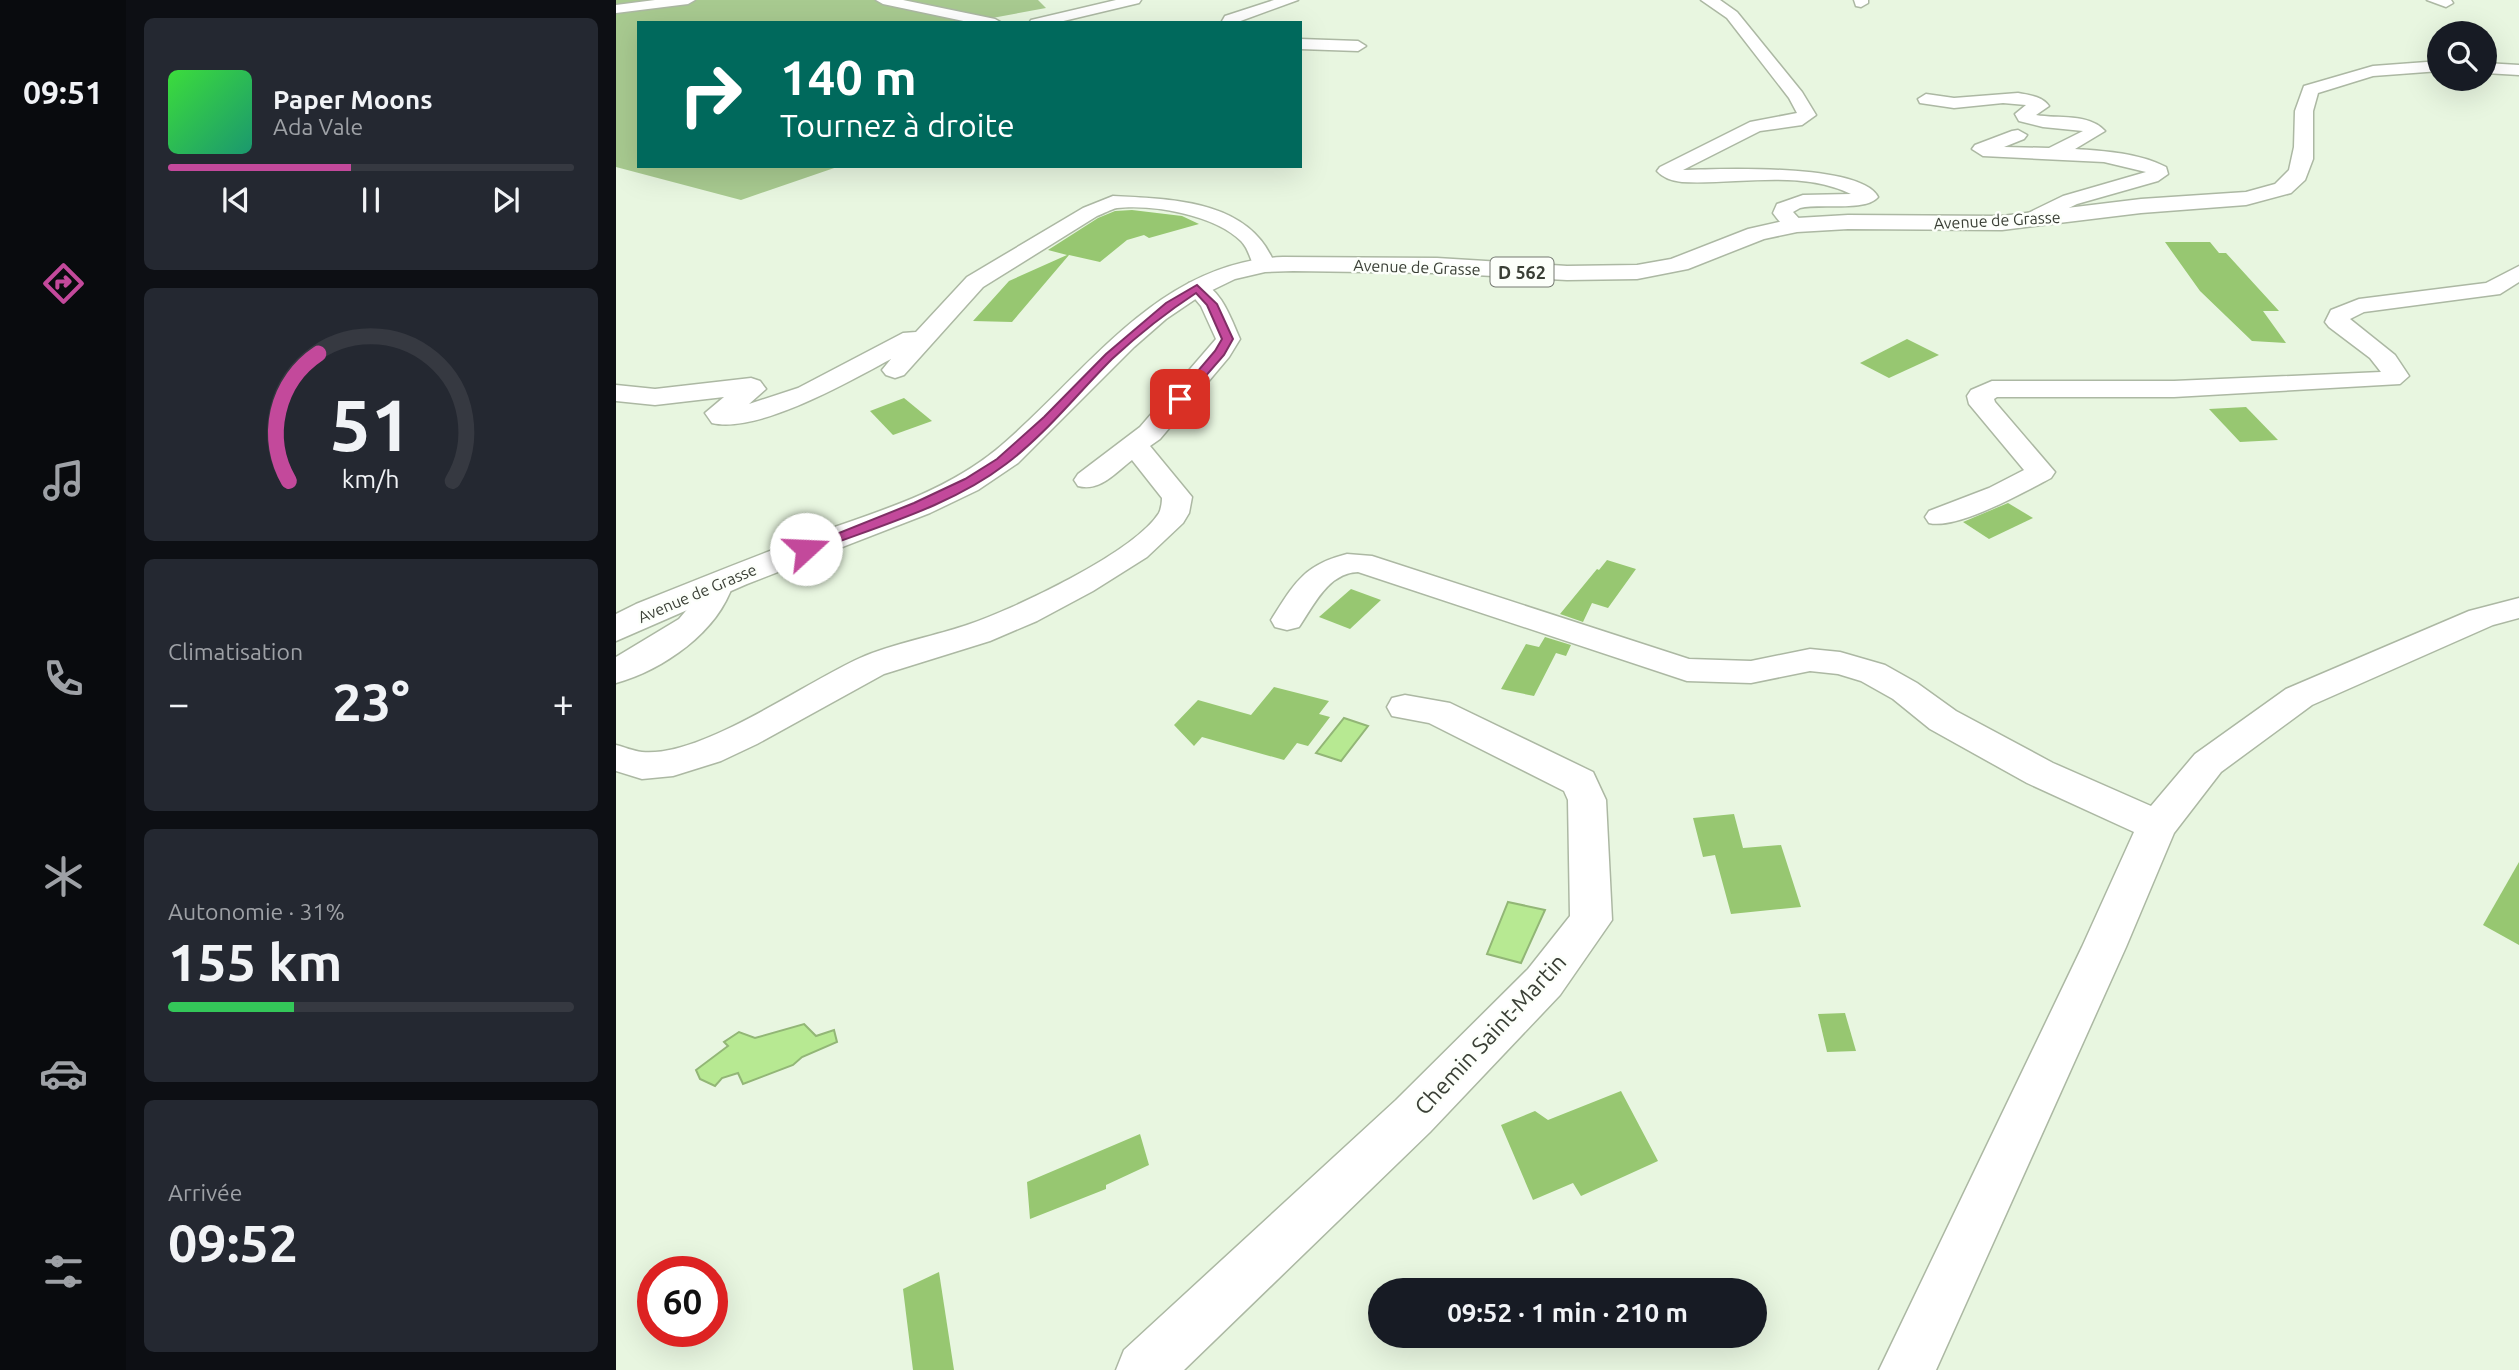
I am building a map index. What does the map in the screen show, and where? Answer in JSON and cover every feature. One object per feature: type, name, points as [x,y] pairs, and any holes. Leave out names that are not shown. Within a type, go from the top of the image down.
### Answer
[{"type":"main road","name":"Avenue de Grasse","points":[[616,629],[717,584],[873,525],[969,482],[1001,462],[1049,419],[1110,356],[1170,305],[1197,288],[1236,270],[1264,265],[1452,266],[1541,274],[1641,272],[1675,267],[1716,253],[1741,239],[1795,225],[1956,224],[2029,220],[2142,206],[2262,197],[2294,180],[2301,165],[2304,99],[2310,90],[2354,74],[2427,66]]},
{"type":"main road","points":[[2497,69],[2519,70]]},
{"type":"street","points":[[616,9],[688,0]]},
{"type":"street","points":[[883,0],[985,21]]},
{"type":"street","points":[[1049,21],[1068,19],[1134,0]]},
{"type":"street","points":[[1229,21],[1258,8],[1291,0]]},
{"type":"street","points":[[1708,0],[1721,5],[1732,15],[1746,37],[1796,96],[1807,115],[1796,121],[1756,126],[1667,171],[1680,176],[1789,176],[1843,185],[1867,194],[1864,199],[1808,200],[1790,205],[1784,208],[1783,213],[1795,225]]},
{"type":"street","points":[[1302,44],[1358,46]]},
{"type":"street","points":[[1926,99],[1939,103],[1998,99],[2034,101],[2042,106],[2024,114],[2025,117],[2042,123],[2086,126],[2096,131],[2054,152]]},
{"type":"street","points":[[2018,135],[1981,149],[1990,152],[2054,152],[2137,161],[2159,171],[2158,174],[2070,200],[2029,220]]},
{"type":"street","points":[[895,370],[975,282],[1090,212],[1113,202],[1168,205],[1192,209],[1217,218],[1247,235],[1258,248],[1264,265]]},
{"type":"street","points":[[1940,517],[2000,494],[2041,472],[2041,468],[1994,421],[1982,404],[1980,396],[1992,388],[2174,389],[2391,379],[2396,376],[2395,372],[2380,356],[2343,329],[2337,322],[2339,315],[2359,306],[2492,289],[2519,273]]},
{"type":"street","points":[[1088,480],[1150,433],[1206,370],[1227,339],[1212,304],[1197,288]]},
{"type":"street","points":[[616,393],[655,397],[751,386],[753,389],[747,394],[718,413],[722,417],[730,418],[807,394],[856,370],[933,326]]},
{"type":"street","points":[[616,758],[652,767],[682,762],[719,747],[871,666],[980,632],[1099,575],[1148,541],[1174,515],[1177,497],[1135,445]]},
{"type":"street","points":[[1287,620],[1324,570],[1349,562],[1361,563],[1463,595],[1686,670],[1751,672],[1810,660],[1840,663],[1873,673],[1905,691],[1943,720],[2040,773],[2157,826]]},
{"type":"street","points":[[616,672],[684,633],[714,599],[717,584]]},
{"type":"street","points":[[1907,1370],[2104,947],[2157,826],[2208,763],[2299,697],[2481,618],[2519,608]]},
{"type":"street","name":"Chemin Saint-Martin","points":[[1144,1370],[1413,1116],[1544,982],[1591,920],[1587,800],[1580,782],[1437,712],[1405,707]]},
{"type":"shaded area","points":[[616,0],[1038,0],[1046,8],[976,21],[637,21],[637,168],[834,168],[741,200],[616,167]]},
{"type":"shaded area","points":[[1344,718],[1368,726],[1341,761],[1316,753]]},
{"type":"shaded area","points":[[1508,902],[1545,910],[1521,963],[1487,954]]},
{"type":"shaded area","points":[[804,1024],[816,1036],[834,1030],[837,1042],[802,1057],[793,1065],[743,1084],[738,1073],[722,1078],[715,1086],[700,1079],[696,1070],[728,1046],[724,1042],[739,1032],[755,1038]]},
{"type":"building","points":[[1132,210],[1182,216],[1199,224],[1149,238],[1144,235],[1127,240],[1100,262],[1069,255],[1012,322],[973,321],[1009,281],[1067,255],[1048,250],[1098,218],[1115,211]]},
{"type":"building","points":[[2165,242],[2210,242],[2219,253],[2226,253],[2279,311],[2263,311],[2286,343],[2252,341],[2200,291]]},
{"type":"building","points":[[1907,339],[1939,355],[1889,378],[1860,363]]},
{"type":"building","points":[[904,398],[932,421],[893,435],[870,411]]},
{"type":"building","points":[[2246,407],[2278,440],[2240,442],[2209,409]]},
{"type":"building","points":[[2008,503],[2033,518],[1989,539],[1963,522]]},
{"type":"building","points":[[1607,560],[1636,569],[1608,608],[1592,603],[1583,622],[1560,614],[1597,569]]},
{"type":"building","points":[[1351,589],[1381,600],[1350,629],[1319,617]]},
{"type":"building","points":[[1545,637],[1571,645],[1566,656],[1556,653],[1534,696],[1501,689],[1526,644],[1539,647]]},
{"type":"building","points":[[1274,687],[1329,701],[1319,714],[1330,717],[1308,746],[1297,743],[1284,760],[1202,737],[1194,746],[1174,725],[1198,700],[1251,715]]},
{"type":"building","points":[[1734,814],[1743,848],[1781,845],[1801,907],[1731,914],[1715,855],[1703,857],[1693,818]]},
{"type":"building","points":[[2519,862],[2519,945],[2483,925]]},
{"type":"building","points":[[1845,1013],[1856,1051],[1827,1052],[1818,1014]]},
{"type":"building","points":[[1621,1091],[1658,1161],[1581,1196],[1573,1183],[1533,1200],[1501,1125],[1535,1111],[1548,1120]]},
{"type":"building","points":[[1140,1134],[1149,1165],[1106,1185],[1106,1189],[1030,1219],[1027,1182]]},
{"type":"building","points":[[939,1272],[954,1370],[913,1370],[903,1289]]},
{"type":"route","points":[[806,549],[919,505],[969,482],[1001,462],[1049,419],[1110,356],[1170,305],[1197,288],[1212,304],[1227,339],[1206,370],[1180,399]]}]
